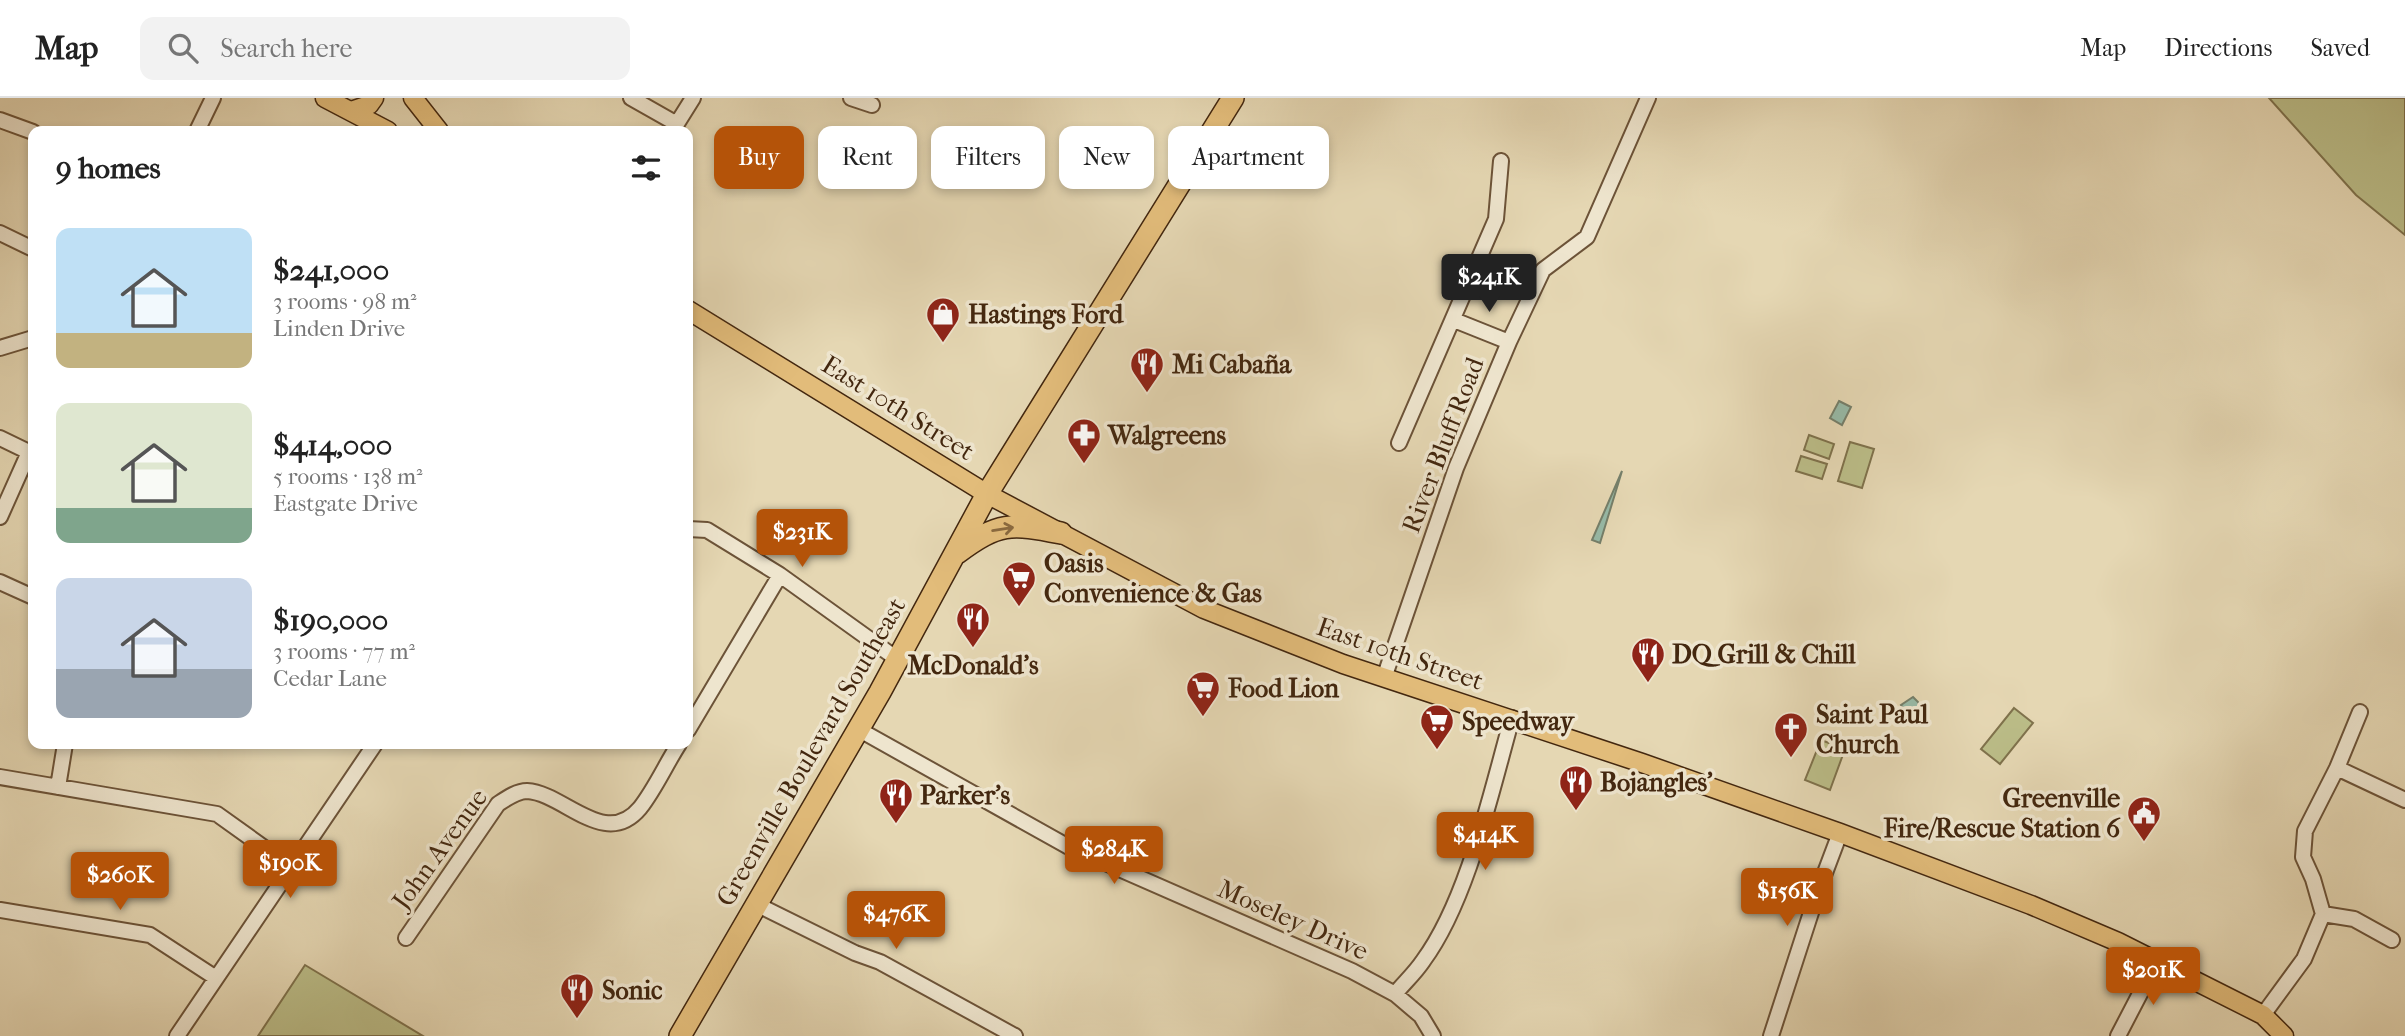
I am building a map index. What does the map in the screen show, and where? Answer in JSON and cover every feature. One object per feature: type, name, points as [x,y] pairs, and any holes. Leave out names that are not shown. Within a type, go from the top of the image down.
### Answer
[{"type":"highway","name":"Greenville Boulevard Southeast","points":[[680,1036],[858,729],[987,494],[1234,98]]},
{"type":"highway","points":[[953,556],[995,529],[1033,527],[1061,533]]},
{"type":"main road","points":[[325,98],[369,105],[374,98]]},
{"type":"main road","points":[[414,98],[435,126]]},
{"type":"main road","points":[[353,104],[382,126]]},
{"type":"main road","name":"East 10th Street","points":[[693,313],[987,494],[1204,609],[1384,678],[1840,833],[2031,905],[2118,942],[2263,1015],[2284,1036]]},
{"type":"street","points":[[199,126],[213,98]]},
{"type":"street","points":[[631,98],[672,126]]},
{"type":"street","points":[[676,126],[693,98]]},
{"type":"street","points":[[851,98],[872,106]]},
{"type":"street","name":"River Bluff Road","points":[[1384,678],[1457,468],[1509,342],[1543,270],[1587,237],[1648,98]]},
{"type":"street","points":[[0,120],[28,130]]},
{"type":"street","points":[[1399,443],[1496,219],[1501,161]]},
{"type":"street","points":[[0,233],[28,247]]},
{"type":"street","points":[[1454,320],[1509,342]]},
{"type":"street","points":[[0,348],[28,340]]},
{"type":"street","points":[[0,438],[28,452]]},
{"type":"street","points":[[0,517],[28,459]]},
{"type":"street","points":[[693,529],[707,530],[780,575],[897,659]]},
{"type":"street","points":[[693,722],[780,575]]},
{"type":"street","points":[[0,582],[28,595]]},
{"type":"street","points":[[2263,1015],[2304,959],[2323,914],[2313,879],[2303,857],[2305,831],[2337,768],[2360,712]]},
{"type":"street","points":[[1395,994],[1424,960],[1463,881],[1511,719]]},
{"type":"street","name":"Moseley Drive","points":[[858,729],[1067,846],[1342,967],[1395,994],[1421,1016],[1433,1036]]},
{"type":"street","points":[[58,787],[64,749]]},
{"type":"street","points":[[177,1036],[367,749]]},
{"type":"street","name":"John Avenue","points":[[405,938],[498,804],[511,795],[527,791],[544,796],[595,822],[607,824],[624,819],[639,810],[676,749]]},
{"type":"street","points":[[2337,768],[2405,800]]},
{"type":"street","points":[[0,777],[217,814],[291,867]]},
{"type":"street","points":[[1771,1036],[1816,894],[1840,833]]},
{"type":"street","points":[[756,904],[855,953],[880,962],[1016,1036]]},
{"type":"street","points":[[0,910],[149,935],[216,978]]},
{"type":"street","points":[[2323,914],[2354,919],[2392,940]]},
{"type":"street","points":[[2118,1036],[2157,961]]},
{"type":"green space","points":[[2269,98],[2405,98],[2405,235],[2356,195]]},
{"type":"green space","points":[[1809,435],[1834,444],[1829,459],[1804,450]]},
{"type":"green space","points":[[1850,442],[1874,449],[1862,488],[1838,481]]},
{"type":"green space","points":[[1801,456],[1827,464],[1822,479],[1796,471]]},
{"type":"green space","points":[[2014,708],[2033,723],[2000,764],[1981,749]]},
{"type":"green space","points":[[1821,740],[1845,749],[1830,790],[1805,780]]},
{"type":"green space","points":[[305,965],[423,1036],[258,1036]]},
{"type":"shaded area","points":[[1839,401],[1851,407],[1842,425],[1830,418]]},
{"type":"shaded area","points":[[1622,471],[1600,543],[1592,540]]},
{"type":"shaded area","points":[[1913,697],[1921,712],[1911,719],[1901,705]]},
{"type":"place","name":"Hastings Ford","points":[[943,344]]},
{"type":"place","name":"Mi Cabaña","points":[[1147,394]]},
{"type":"place","name":"Walgreens","points":[[1084,465]]},
{"type":"place","name":"Oasis Convenience & Gas","points":[[1019,608]]},
{"type":"place","name":"McDonald's","points":[[973,649]]},
{"type":"place","name":"DQ Grill & Chill","points":[[1648,684]]},
{"type":"place","name":"Food Lion","points":[[1203,718]]},
{"type":"place","name":"Speedway","points":[[1437,751]]},
{"type":"place","name":"Saint Paul Church","points":[[1791,759]]},
{"type":"place","name":"Bojangles'","points":[[1576,812]]},
{"type":"place","name":"Parker's","points":[[896,825]]},
{"type":"place","name":"Greenville Fire/Rescue Station 6","points":[[2144,843]]},
{"type":"place","name":"Sonic","points":[[577,1020]]}]
